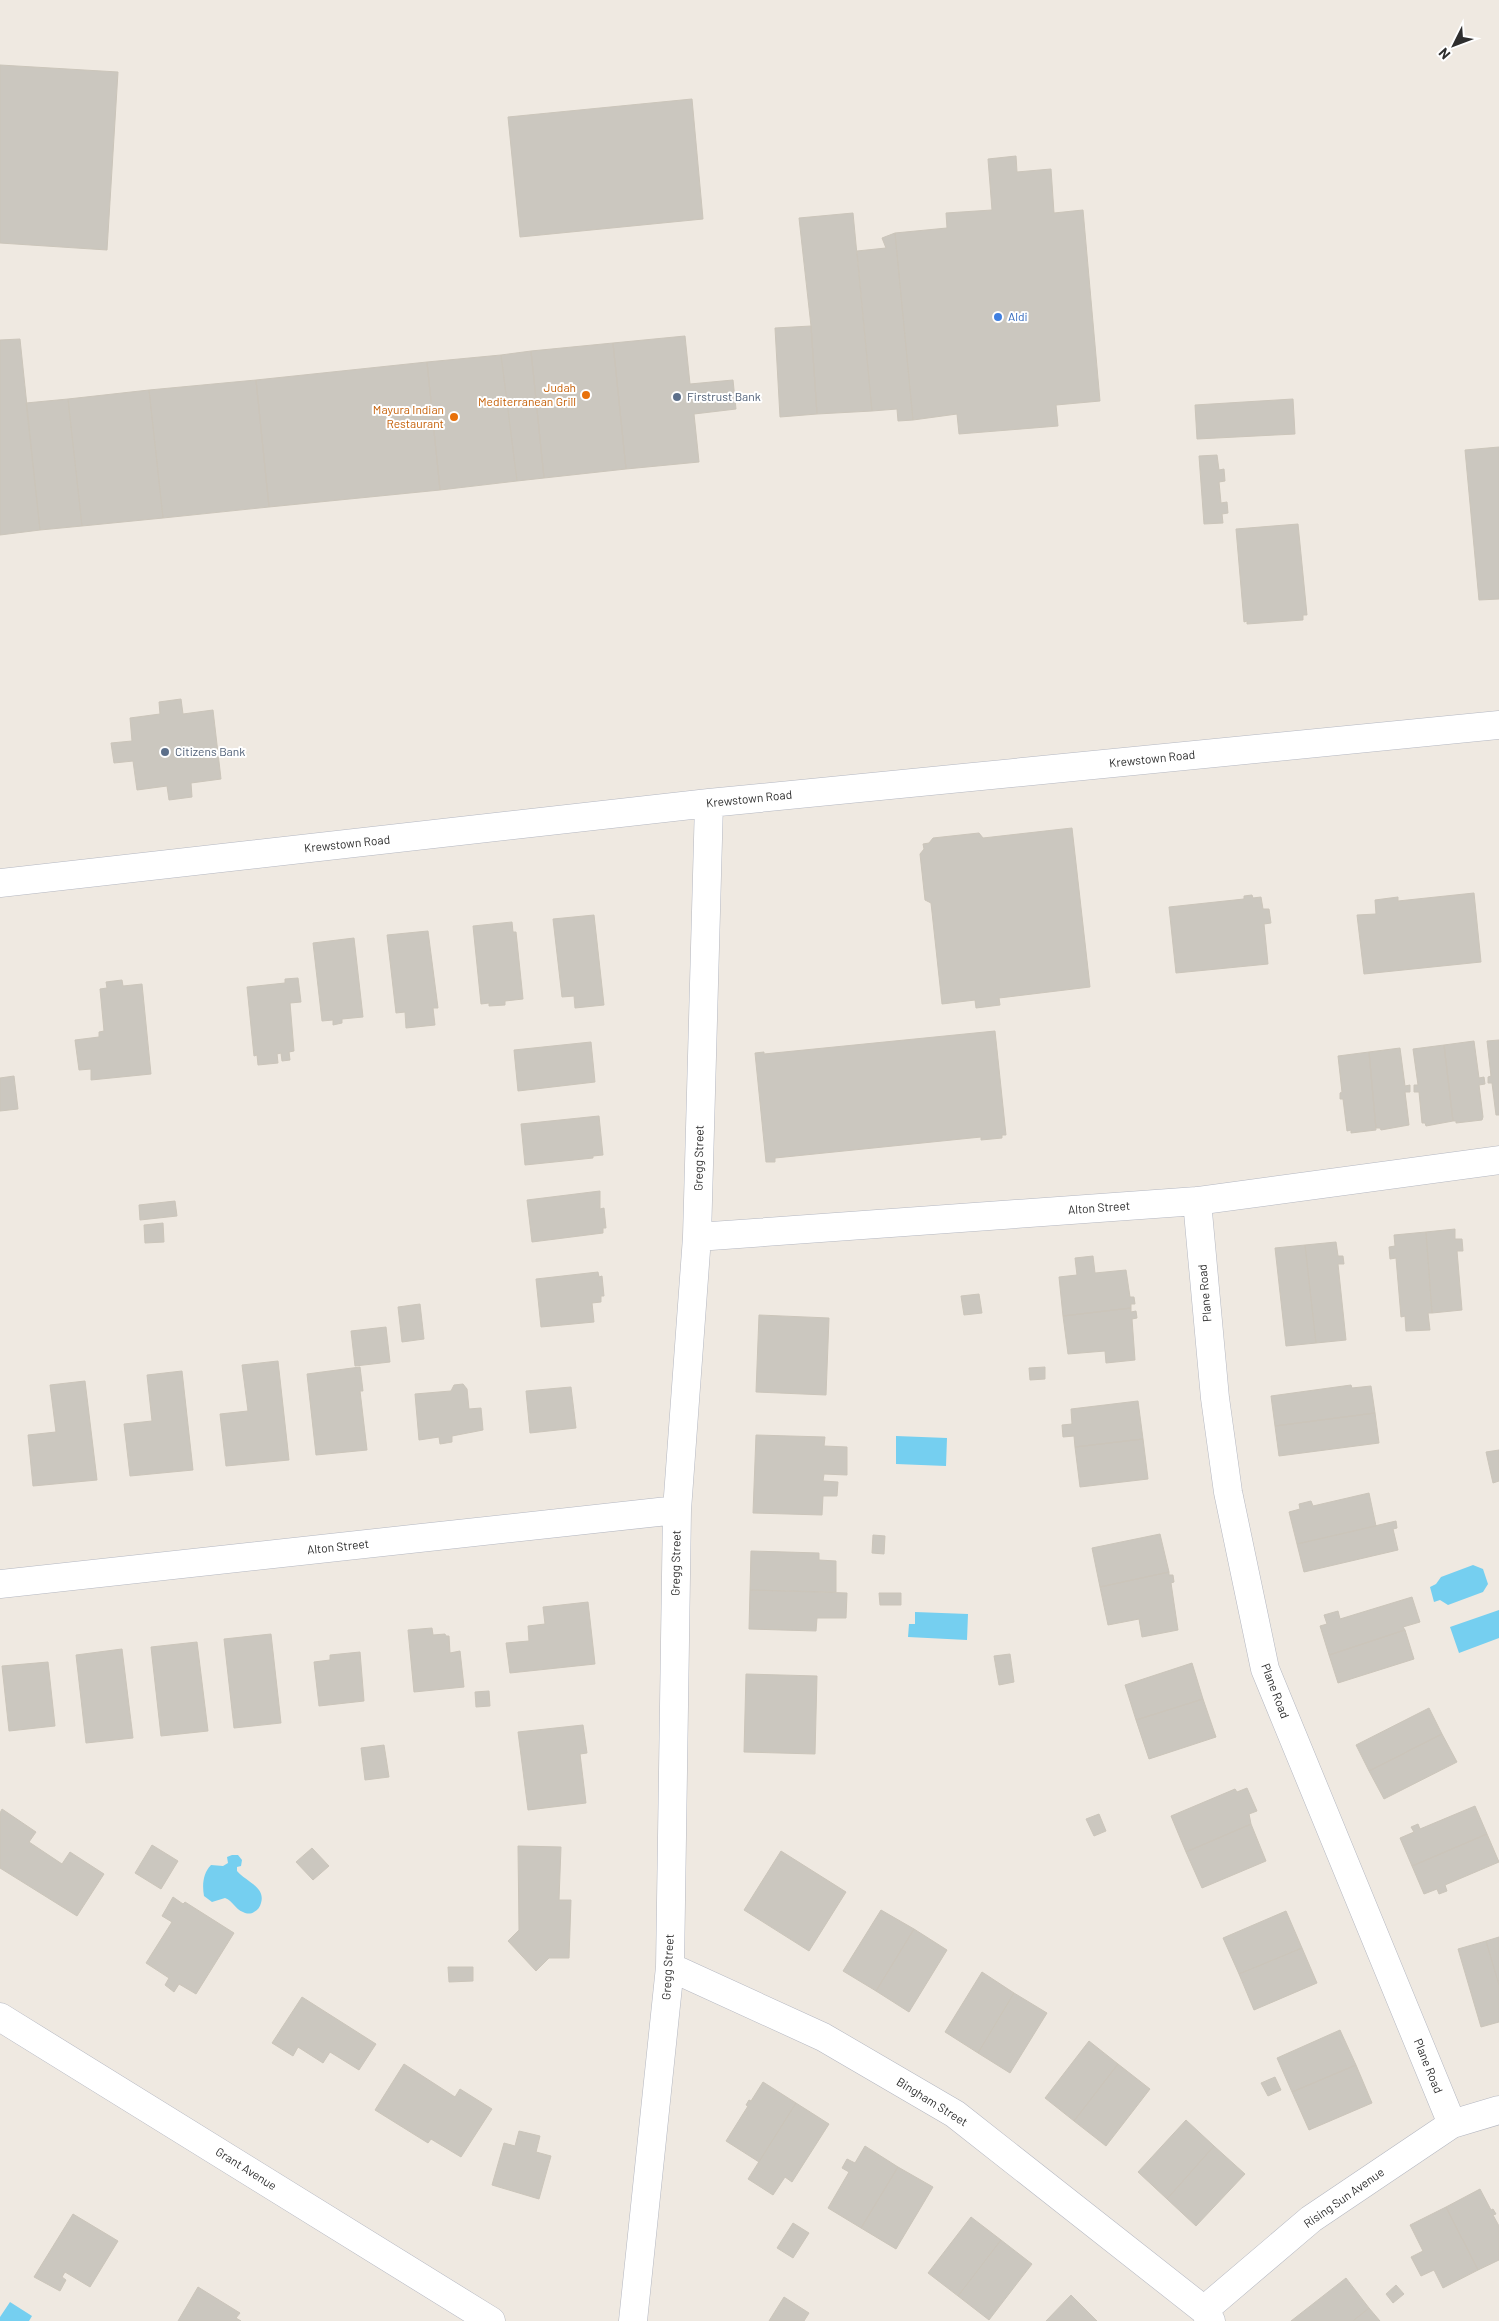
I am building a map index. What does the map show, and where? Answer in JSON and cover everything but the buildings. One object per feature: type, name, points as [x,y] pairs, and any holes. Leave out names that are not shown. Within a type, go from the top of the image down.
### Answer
[{"type":"street","name":"Krewstown Road","points":[[0,883],[709,803],[1499,725]]},
{"type":"street","name":"Gregg Street","points":[[632,2321],[670,1967],[677,1510],[697,1238],[709,803]]},
{"type":"street","name":"Alton Street","points":[[697,1238],[1197,1201],[1499,1160]]},
{"type":"street","name":"Plane Road","points":[[1197,1201],[1215,1398],[1228,1492],[1265,1669],[1452,2124]]},
{"type":"street","name":"Alton Street","points":[[0,1584],[677,1510]]},
{"type":"street","name":"Bingham Street","points":[[670,1967],[823,2037],[955,2114],[1208,2315]]},
{"type":"street","name":"Grant Avenue","points":[[0,2017],[491,2321]]},
{"type":"street","name":"Rising Sun Avenue","points":[[1208,2315],[1311,2219],[1452,2124],[1499,2110]]},
{"type":"water","points":[[896,1436],[947,1438],[946,1466],[896,1464]]},
{"type":"water","points":[[1473,1565],[1483,1569],[1488,1584],[1483,1592],[1448,1605],[1440,1600],[1434,1602],[1430,1587],[1436,1584],[1441,1577]]},
{"type":"water","points":[[1499,1610],[1499,1638],[1459,1653],[1450,1627]]},
{"type":"water","points":[[915,1612],[968,1614],[967,1640],[908,1637],[909,1624],[915,1624]]},
{"type":"water","points":[[238,1855],[242,1860],[241,1866],[237,1867],[237,1871],[258,1888],[262,1897],[257,1910],[249,1914],[240,1911],[225,1898],[212,1902],[204,1896],[204,1879],[208,1868],[211,1865],[223,1866],[228,1863],[227,1857]]},
{"type":"water","points":[[10,2302],[32,2316],[29,2321],[0,2321],[0,2317]]},
{"type":"place","name":"Aldi","points":[[998,317]]},
{"type":"place","name":"Judah Mediterranean Grill","points":[[586,395]]},
{"type":"place","name":"Firstrust Bank","points":[[677,397]]},
{"type":"place","name":"Mayura Indian Restaurant","points":[[454,417]]},
{"type":"place","name":"Citizens Bank","points":[[165,752]]}]
